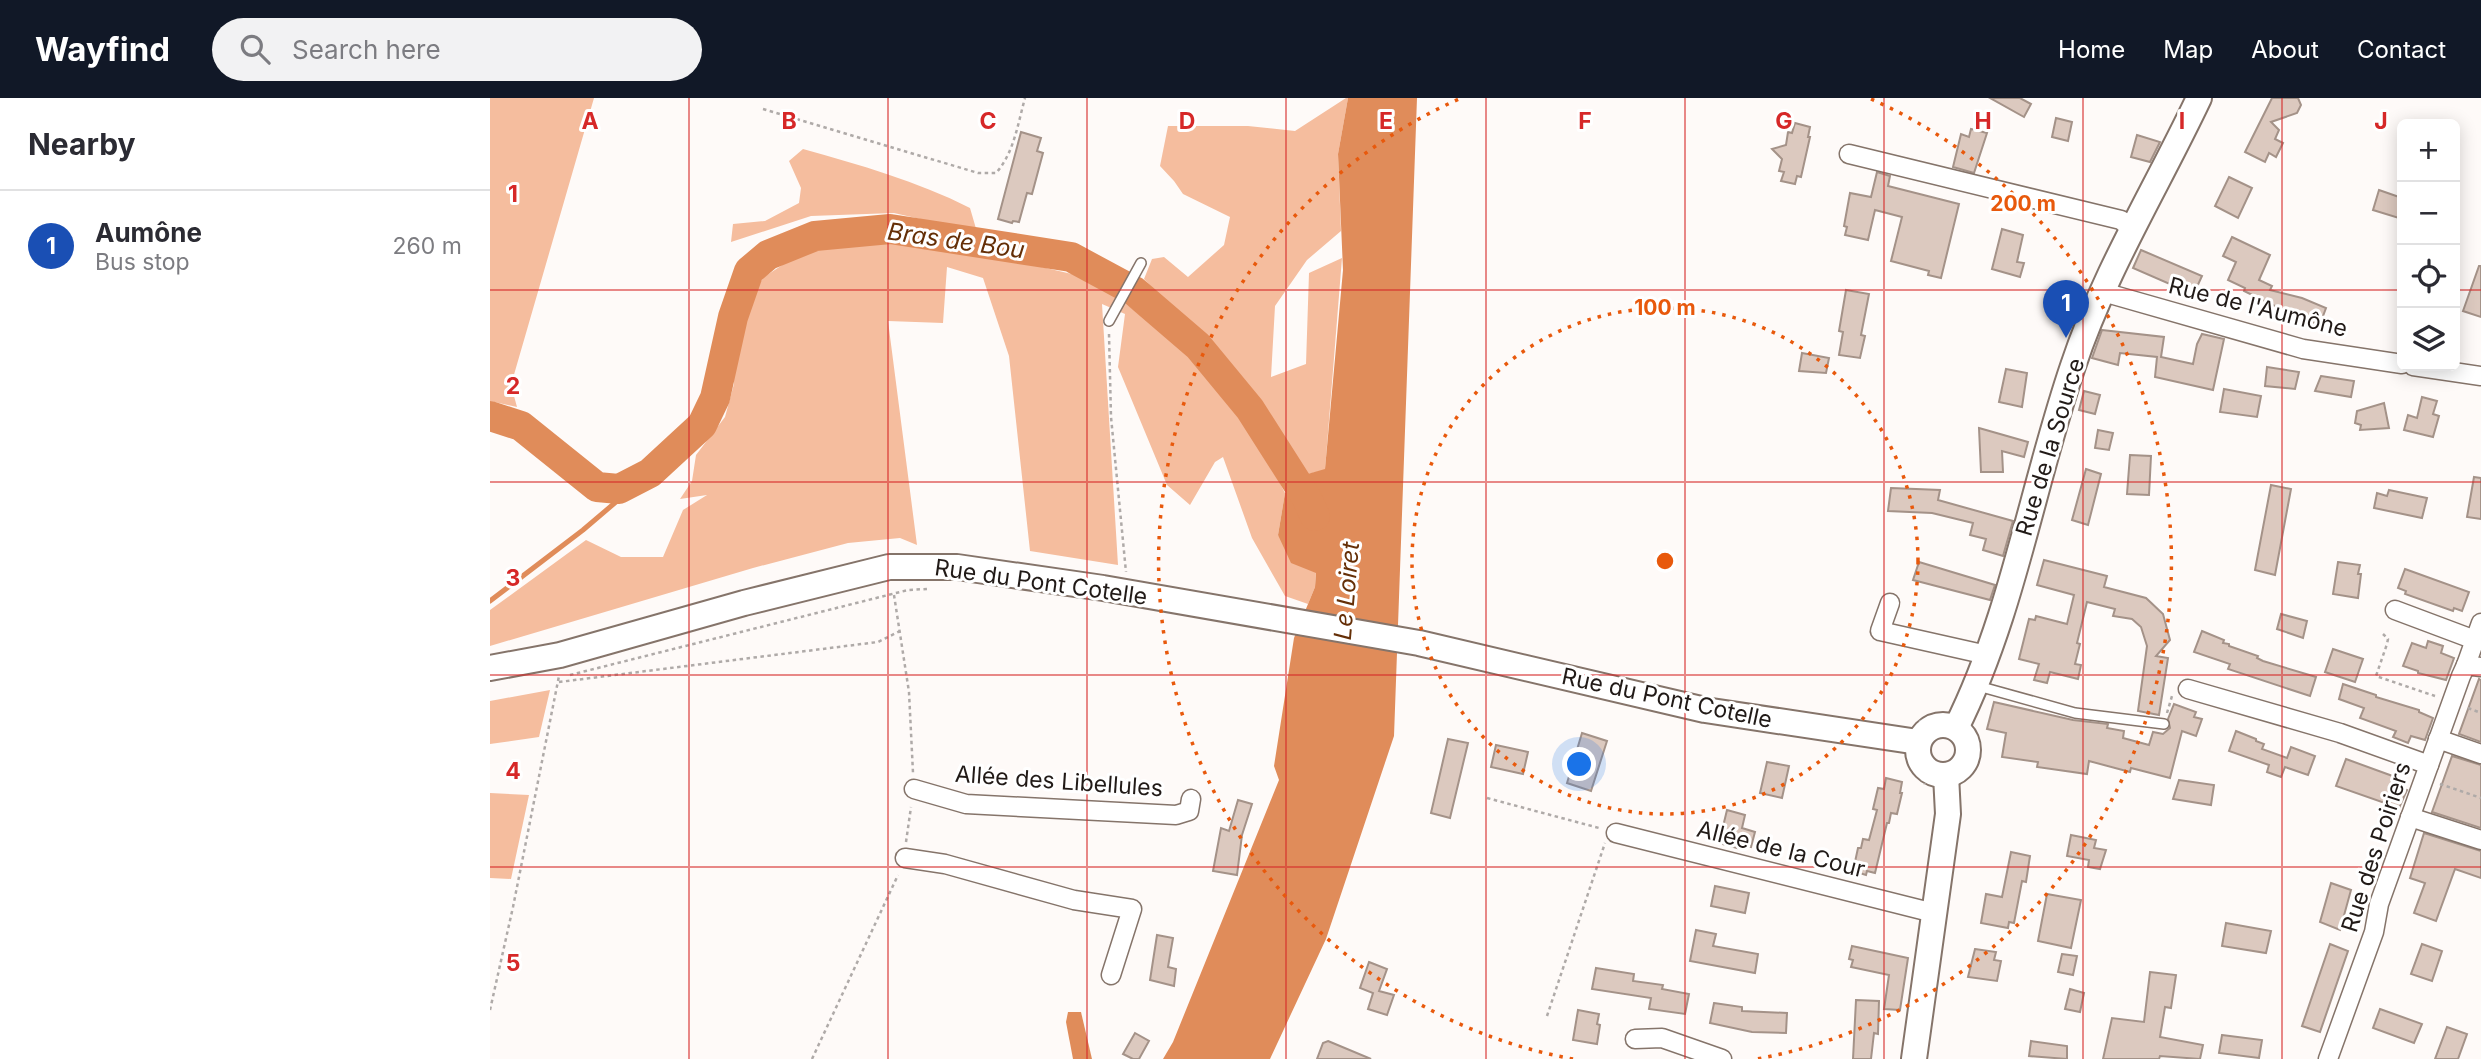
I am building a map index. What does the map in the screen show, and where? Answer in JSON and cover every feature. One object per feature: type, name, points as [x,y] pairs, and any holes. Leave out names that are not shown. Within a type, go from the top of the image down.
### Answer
[{"type":"street","name":"Rue de la Source","points":[[1956,728],[1976,686],[1997,627],[2073,365],[2103,292],[2199,98]]},
{"type":"street","points":[[1849,154],[2121,220],[2133,230]]},
{"type":"street","name":"Rue de l'Aumône","points":[[2103,292],[2303,349],[2397,363]]},
{"type":"street","points":[[2447,371],[2481,376]]},
{"type":"street","name":"Rue du Pont Cotelle","points":[[490,668],[559,666],[744,603],[889,567],[957,567],[1128,593],[1419,643],[1705,710],[1918,743]]},
{"type":"street","points":[[1890,603],[1880,631],[1987,655]]},
{"type":"street","points":[[2395,610],[2475,640]]},
{"type":"street","name":"Rue des Poiriers","points":[[2328,1059],[2375,932],[2379,904],[2451,702],[2473,666],[2475,640],[2481,623]]},
{"type":"street","points":[[2188,689],[2340,733],[2426,771]]},
{"type":"street","points":[[1941,724],[1956,728],[1966,740],[1968,755],[1960,769],[1946,775],[1931,773],[1924,768],[1917,751],[1921,736],[1933,726],[1941,724]]},
{"type":"street","points":[[2438,739],[2481,754]]},
{"type":"street","points":[[1929,1059],[1914,1059],[1948,814],[1946,775]]},
{"type":"street","name":"Allée des Libellules","points":[[914,789],[966,804],[1176,815],[1189,811],[1191,799]]},
{"type":"street","points":[[2410,817],[2481,839]]},
{"type":"street","name":"Allée de la Cour","points":[[1616,832],[1934,913]]},
{"type":"street","points":[[905,858],[945,864],[1074,900],[1132,909],[1111,975]]},
{"type":"street","points":[[1635,1039],[1662,1038],[1722,1059]]},
{"type":"lane","points":[[1109,321],[1141,263]]},
{"type":"lane","points":[[1976,686],[2075,713],[2164,724]]},
{"type":"path","points":[[764,109],[978,173],[996,173],[1010,151],[1025,98]]},
{"type":"path","points":[[1109,321],[1111,417],[1128,593]]},
{"type":"path","points":[[490,1010],[559,682],[559,666],[583,674],[908,590],[933,589]]},
{"type":"path","points":[[812,1059],[905,858],[914,789],[909,692],[894,594]]},
{"type":"path","points":[[559,682],[878,642],[901,631]]},
{"type":"path","points":[[2383,634],[2388,639],[2376,676],[2481,713]]},
{"type":"path","points":[[2164,724],[2174,689],[2188,689]]},
{"type":"path","points":[[2426,771],[2481,798]]},
{"type":"path","points":[[1487,797],[1616,832]]},
{"type":"path","points":[[1547,1016],[1606,840],[1616,832]]},
{"type":"shaded area","points":[[490,98],[594,98],[511,385],[517,407],[490,401]]},
{"type":"shaded area","points":[[1346,98],[1338,154],[1341,231],[1307,260],[1275,306],[1271,377],[1306,364],[1309,273],[1342,258],[1325,470],[1304,475],[1253,394],[1144,279],[1152,259],[1164,257],[1188,277],[1224,245],[1230,217],[1183,194],[1160,166],[1168,126],[1248,126],[1295,131]]},
{"type":"shaded area","points":[[803,149],[888,174],[950,198],[970,208],[977,232],[894,213],[811,216],[731,242],[733,224],[765,221],[799,203],[801,188],[789,161]]},
{"type":"shaded area","points":[[878,241],[920,242],[1076,275],[1106,288],[1204,366],[1268,460],[1285,493],[1278,535],[1316,572],[1315,587],[1308,604],[1285,596],[1252,538],[1223,457],[1215,462],[1190,505],[1167,485],[1118,367],[1125,314],[1102,304],[1118,565],[1030,551],[1009,356],[983,278],[947,267],[943,323],[888,321],[917,545],[900,538],[848,543],[753,568],[490,646],[490,610],[586,540],[621,557],[663,557],[683,510],[707,495],[680,499],[692,481],[696,455],[725,417],[734,384],[733,361],[741,324],[752,293],[764,277],[812,249]]},
{"type":"shaded area","points":[[550,690],[539,737],[490,744],[490,701]]},
{"type":"shaded area","points":[[490,793],[529,795],[511,879],[490,878]]},
{"type":"water","name":"Le Loiret","points":[[1348,98],[1417,98],[1394,736],[1326,939],[1270,1059],[1163,1059],[1173,1042],[1279,780],[1274,766],[1294,638],[1315,587],[1316,573],[1291,563],[1278,535],[1285,493],[1304,475],[1325,469],[1343,270],[1338,154]]},
{"type":"water","points":[[1068,1012],[1081,1012],[1092,1059],[1073,1059],[1066,1022]]},
{"type":"building","points":[[1990,98],[2020,98],[2031,104],[2024,117]]},
{"type":"building","points":[[2272,98],[2298,98],[2301,105],[2297,113],[2271,122],[2279,130],[2275,139],[2283,143],[2276,157],[2269,153],[2265,162],[2245,152]]},
{"type":"building","points":[[2056,118],[2072,122],[2068,141],[2052,137]]},
{"type":"building","points":[[1795,123],[1810,127],[1810,137],[1801,177],[1797,176],[1795,184],[1781,181],[1784,172],[1779,171],[1782,159],[1772,149],[1786,145],[1788,132],[1792,133]]},
{"type":"building","points":[[1971,129],[1987,133],[1974,173],[1953,167],[1961,134],[1969,137]]},
{"type":"building","points":[[1021,132],[1041,138],[1037,151],[1043,153],[1032,194],[1027,193],[1019,222],[1012,223],[998,219]]},
{"type":"building","points":[[2137,135],[2160,142],[2150,162],[2131,157]]},
{"type":"building","points":[[1877,172],[1890,176],[1888,186],[1959,204],[1941,278],[1928,275],[1929,271],[1891,261],[1902,217],[1875,210],[1868,240],[1845,235],[1850,193],[1871,197]]},
{"type":"building","points":[[2229,177],[2252,188],[2238,218],[2215,206]]},
{"type":"building","points":[[2379,190],[2397,196],[2397,217],[2373,210]]},
{"type":"building","points":[[2002,229],[2023,235],[2017,262],[2024,263],[2020,277],[1992,269]]},
{"type":"building","points":[[2232,237],[2270,255],[2259,280],[2272,286],[2270,290],[2302,298],[2326,308],[2320,324],[2303,320],[2304,315],[2285,311],[2228,280],[2236,262],[2223,256]]},
{"type":"building","points":[[2141,250],[2202,276],[2196,289],[2175,280],[2172,285],[2133,268]]},
{"type":"building","points":[[2481,266],[2481,317],[2463,311]]},
{"type":"building","points":[[1846,290],[1869,294],[1861,335],[1865,336],[1860,358],[1839,355],[1843,332],[1839,331]]},
{"type":"building","points":[[2102,330],[2164,337],[2161,357],[2193,364],[2202,334],[2224,339],[2213,390],[2155,377],[2157,357],[2120,353],[2118,365],[2092,358]]},
{"type":"building","points":[[1802,353],[1829,358],[1826,373],[1799,371]]},
{"type":"building","points":[[2267,367],[2299,372],[2295,389],[2265,386]]},
{"type":"building","points":[[2006,369],[2027,373],[2022,407],[1999,402]]},
{"type":"building","points":[[2321,376],[2354,381],[2351,397],[2315,391]]},
{"type":"building","points":[[2224,389],[2261,396],[2257,417],[2220,412]]},
{"type":"building","points":[[2084,391],[2100,395],[2095,414],[2079,410]]},
{"type":"building","points":[[2422,397],[2437,401],[2433,414],[2439,416],[2433,437],[2404,430],[2408,415],[2417,418]]},
{"type":"building","points":[[2384,403],[2389,428],[2360,430],[2361,425],[2355,423],[2357,411]]},
{"type":"building","points":[[1979,428],[2028,442],[2024,457],[2002,451],[2003,472],[1981,472]]},
{"type":"building","points":[[2098,430],[2113,433],[2109,450],[2095,448]]},
{"type":"building","points":[[2130,455],[2151,456],[2149,495],[2127,494]]},
{"type":"building","points":[[2086,469],[2101,474],[2088,525],[2072,520]]},
{"type":"building","points":[[2474,477],[2481,478],[2481,519],[2467,517]]},
{"type":"building","points":[[2271,485],[2291,489],[2275,575],[2255,570]]},
{"type":"building","points":[[1891,488],[1940,490],[1938,500],[2013,521],[2003,556],[1983,550],[1986,539],[1970,535],[1973,523],[1932,513],[1888,511]]},
{"type":"building","points":[[2389,490],[2427,498],[2422,518],[2374,508],[2377,493],[2387,496]]},
{"type":"building","points":[[2044,560],[2107,576],[2104,587],[2146,598],[2163,614],[2170,640],[2156,656],[2168,658],[2159,715],[2138,711],[2147,646],[2141,627],[2132,619],[2113,616],[2115,609],[2087,602],[2077,643],[2080,644],[2075,664],[2081,665],[2078,679],[2050,672],[2047,683],[2034,680],[2039,664],[2019,659],[2029,619],[2035,620],[2036,616],[2067,624],[2074,595],[2037,585]]},
{"type":"building","points":[[1919,562],[1995,585],[1990,600],[1913,580]]},
{"type":"building","points":[[2338,562],[2360,565],[2358,598],[2333,594]]},
{"type":"building","points":[[2405,569],[2469,592],[2462,611],[2454,608],[2453,611],[2405,594],[2406,591],[2398,588]]},
{"type":"building","points":[[2281,614],[2307,621],[2303,638],[2277,629]]},
{"type":"building","points":[[2202,631],[2224,640],[2223,643],[2229,646],[2258,656],[2257,658],[2263,661],[2316,677],[2310,696],[2228,669],[2230,664],[2194,652]]},
{"type":"building","points":[[2428,641],[2443,646],[2441,653],[2454,658],[2446,680],[2403,666],[2412,643],[2426,648]]},
{"type":"building","points":[[2333,649],[2363,659],[2355,682],[2325,672]]},
{"type":"building","points":[[2479,679],[2481,680],[2481,742],[2459,734]]},
{"type":"building","points":[[2343,684],[2419,710],[2433,718],[2425,740],[2411,736],[2408,743],[2393,737],[2396,731],[2360,718],[2364,708],[2339,699]]},
{"type":"building","points":[[1994,702],[2073,720],[2108,724],[2107,728],[2124,731],[2123,738],[2149,745],[2153,732],[2163,734],[2170,728],[2168,719],[2174,704],[2196,712],[2194,717],[2202,719],[2196,736],[2182,731],[2170,778],[2131,768],[2130,772],[2089,761],[2087,774],[2037,767],[2038,762],[2002,757],[2006,733],[1987,729]]},
{"type":"building","points":[[2236,731],[2264,744],[2262,749],[2287,758],[2291,747],[2315,756],[2308,775],[2285,767],[2281,777],[2267,772],[2269,765],[2229,751]]},
{"type":"building","points":[[1582,733],[1607,741],[1591,791],[1567,783]]},
{"type":"building","points":[[1448,739],[1468,743],[1450,818],[1431,813]]},
{"type":"building","points":[[1496,745],[1528,752],[1523,774],[1491,767]]},
{"type":"building","points":[[2452,756],[2481,765],[2481,828],[2432,812]]},
{"type":"building","points":[[2346,759],[2398,778],[2396,786],[2407,790],[2399,808],[2336,786]]},
{"type":"building","points":[[1767,762],[1789,766],[1782,798],[1760,793]]},
{"type":"building","points":[[1886,778],[1902,782],[1902,793],[1897,814],[1891,813],[1887,823],[1875,873],[1867,871],[1866,875],[1853,871],[1858,848],[1861,848],[1863,839],[1869,840],[1877,810],[1873,809],[1878,788],[1884,789]]},
{"type":"building","points":[[2179,780],[2214,785],[2211,805],[2173,799]]},
{"type":"building","points":[[1238,800],[1252,804],[1242,835],[1237,875],[1213,871],[1221,828],[1229,831]]},
{"type":"building","points":[[1727,810],[1745,815],[1742,828],[1755,832],[1751,847],[1738,844],[1737,848],[1719,843]]},
{"type":"building","points":[[2424,833],[2481,851],[2481,878],[2455,869],[2436,921],[2414,913],[2425,883],[2410,878]]},
{"type":"building","points":[[2071,835],[2096,840],[2094,848],[2106,850],[2100,869],[2088,867],[2089,860],[2067,856]]},
{"type":"building","points":[[2011,852],[2030,856],[2026,882],[2022,881],[2014,923],[2009,922],[2008,928],[1981,923],[1986,894],[2002,897]]},
{"type":"building","points":[[2331,883],[2351,890],[2340,930],[2320,922]]},
{"type":"building","points":[[1715,886],[1749,893],[1745,913],[1711,906]]},
{"type":"building","points":[[2047,894],[2081,900],[2071,948],[2038,941]]},
{"type":"building","points":[[2226,923],[2271,931],[2266,953],[2222,946]]},
{"type":"building","points":[[1696,930],[1716,934],[1713,946],[1758,954],[1755,973],[1690,961]]},
{"type":"building","points":[[1157,935],[1173,938],[1168,967],[1176,969],[1174,986],[1150,980]]},
{"type":"building","points":[[2330,944],[2348,951],[2320,1032],[2302,1026]]},
{"type":"building","points":[[2422,944],[2442,951],[2432,981],[2411,974]]},
{"type":"building","points":[[1852,946],[1908,958],[1900,1010],[1884,1009],[1889,975],[1851,967],[1853,960],[1849,959]]},
{"type":"building","points":[[1975,949],[1996,952],[1994,960],[2001,961],[1997,981],[1968,977]]},
{"type":"building","points":[[2062,954],[2077,956],[2073,975],[2058,972]]},
{"type":"building","points":[[1369,962],[1387,969],[1379,991],[1394,995],[1387,1015],[1368,1009],[1373,993],[1360,988]]},
{"type":"building","points":[[1596,968],[1634,974],[1633,981],[1663,985],[1662,989],[1689,994],[1685,1014],[1649,1009],[1651,998],[1592,989]]},
{"type":"building","points":[[2150,972],[2176,975],[2171,1008],[2165,1007],[2160,1037],[2203,1045],[2200,1059],[2160,1056],[2159,1059],[2103,1059],[2112,1018],[2144,1022]]},
{"type":"building","points":[[2070,989],[2084,993],[2080,1012],[2065,1009]]},
{"type":"building","points":[[1856,1000],[1879,1001],[1878,1034],[1874,1033],[1871,1059],[1853,1059]]},
{"type":"building","points":[[1714,1003],[1742,1007],[1742,1011],[1787,1013],[1786,1033],[1752,1032],[1710,1023]]},
{"type":"building","points":[[2380,1009],[2422,1024],[2414,1043],[2373,1028]]},
{"type":"building","points":[[1578,1010],[1599,1014],[1597,1044],[1573,1040]]},
{"type":"building","points":[[2447,1027],[2467,1034],[2458,1059],[2435,1059]]},
{"type":"building","points":[[1135,1033],[1149,1041],[1139,1059],[1123,1054]]},
{"type":"building","points":[[2222,1035],[2262,1040],[2259,1058],[2219,1053]]},
{"type":"building","points":[[1328,1041],[1371,1059],[1317,1059],[1323,1043]]},
{"type":"building","points":[[2031,1041],[2067,1046],[2067,1059],[2029,1056]]},
{"type":"waterway","name":"Bras de Bou","points":[[490,416],[521,426],[597,487],[619,489],[650,473],[702,425],[715,398],[733,317],[749,271],[768,255],[815,236],[890,229],[1071,257],[1134,291],[1198,346],[1250,409],[1306,497],[1315,516]]},
{"type":"waterway","points":[[490,601],[583,530],[650,473]]},
{"type":"place","name":"Aumône","points":[[2066,338]]}]
